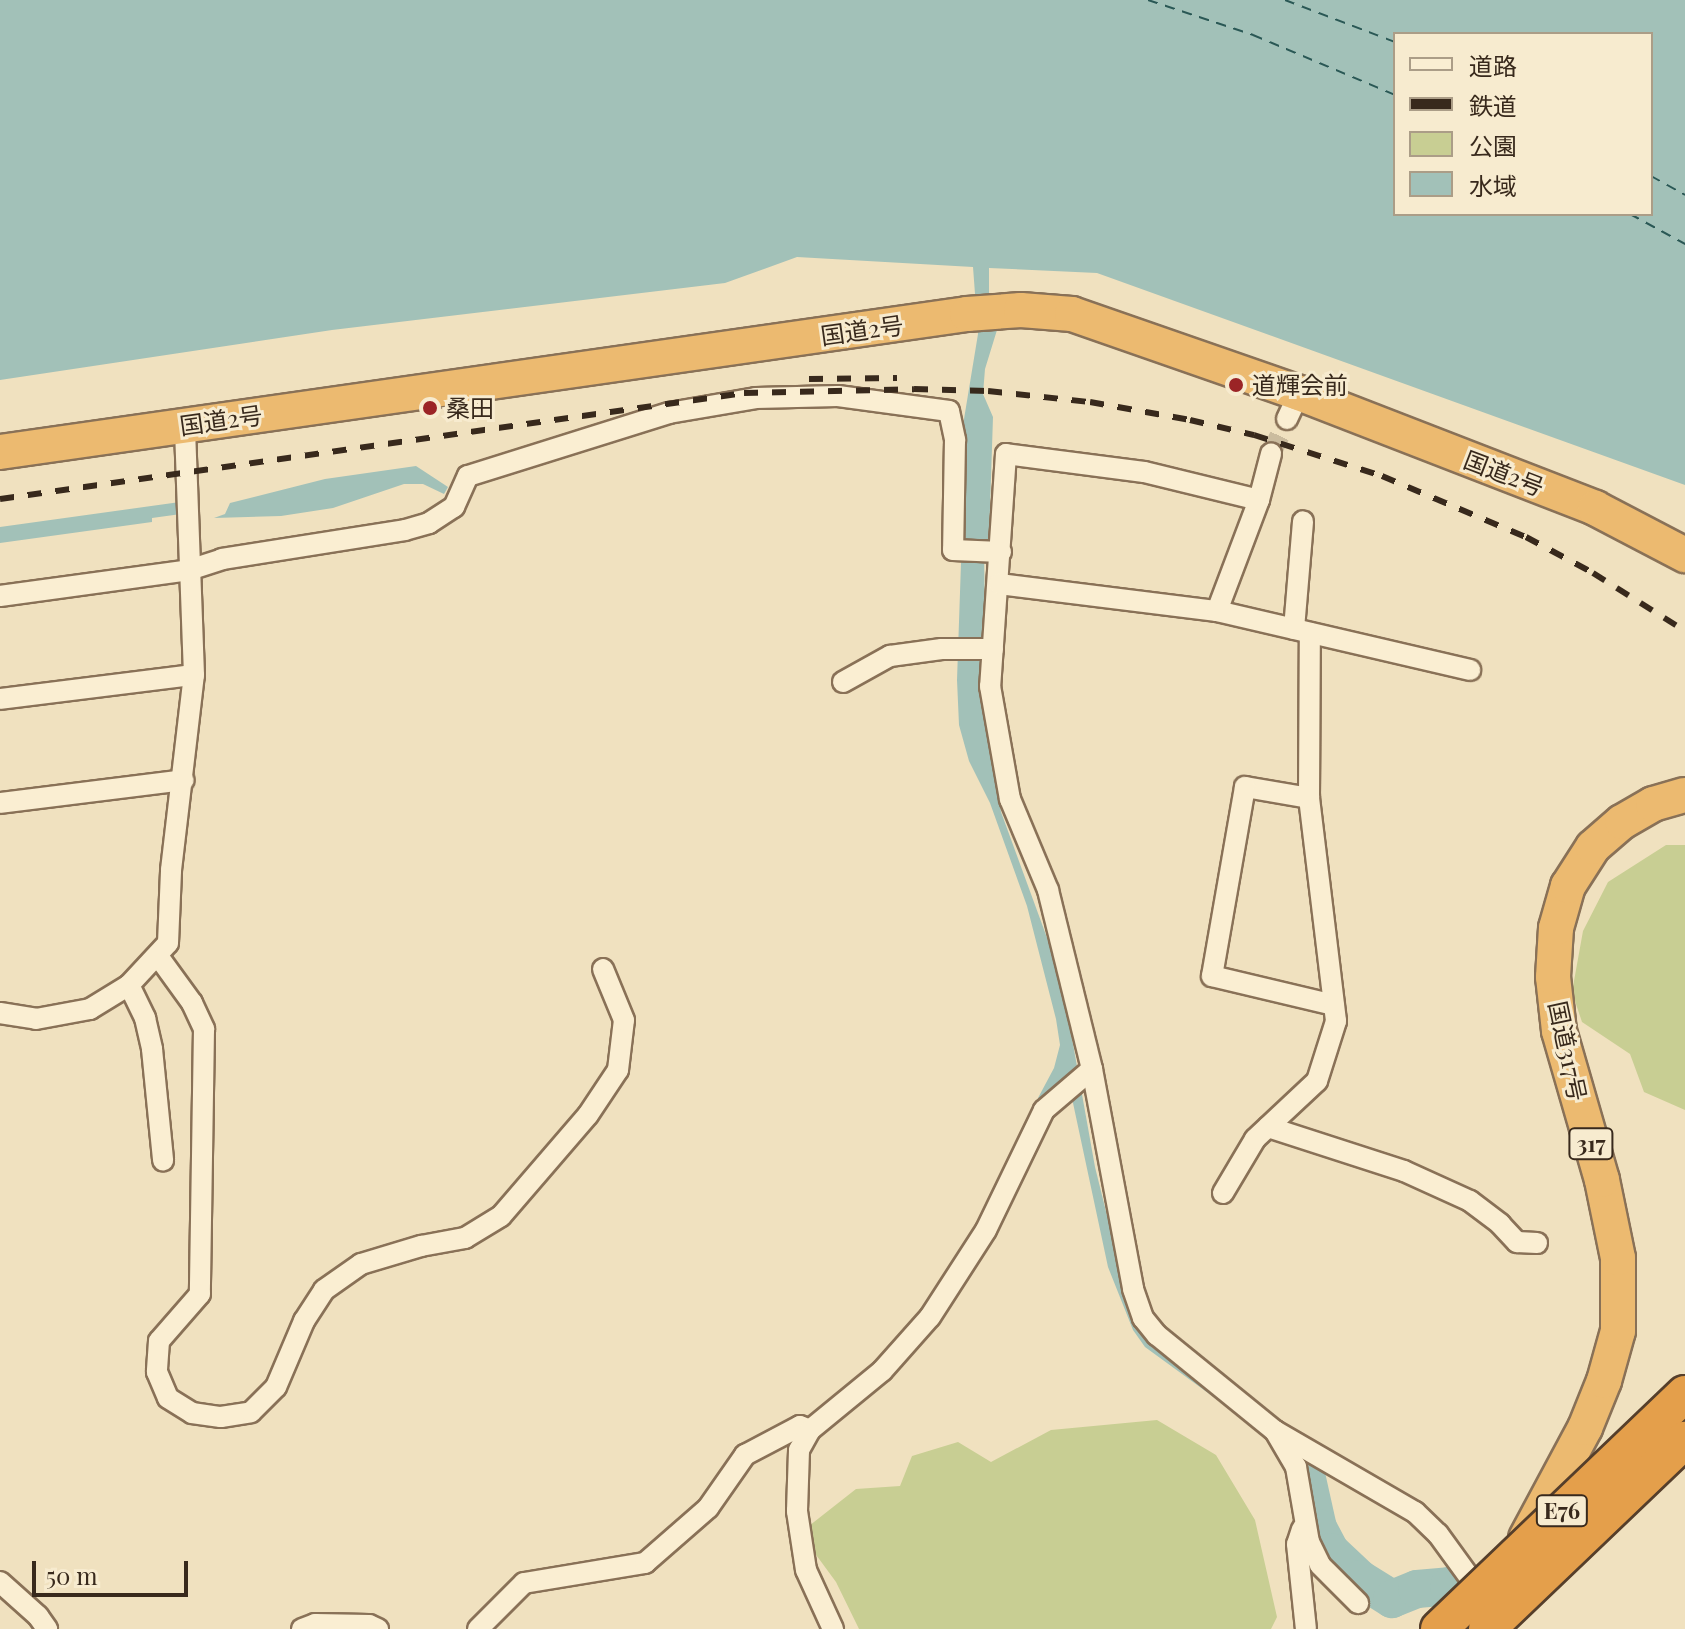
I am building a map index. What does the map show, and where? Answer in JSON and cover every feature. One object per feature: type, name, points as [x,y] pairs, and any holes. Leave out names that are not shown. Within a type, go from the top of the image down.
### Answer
[{"type":"highway","name":"国道2号","points":[[0,452],[982,313],[1072,314],[1293,406],[1595,508],[1685,555]]},
{"type":"highway","name":"国道317号","points":[[1526,1538],[1585,1428],[1604,1381],[1618,1331],[1618,1258],[1602,1180],[1559,1031],[1553,977],[1556,928],[1568,886],[1593,847],[1653,804],[1685,795]]},
{"type":"highway","name":"E76","points":[[1439,1629],[1685,1394]]},
{"type":"highway","name":"E76","points":[[1487,1629],[1685,1440]]},
{"type":"street","points":[[0,596],[189,570],[222,559],[429,523],[454,507],[468,476],[669,413],[756,398],[838,396],[949,411],[955,440],[953,550],[1001,552]]},
{"type":"street","points":[[0,1013],[36,1019],[90,1009],[129,985],[168,943],[171,870],[194,675],[185,426]]},
{"type":"street","points":[[1259,500],[1144,472],[1006,454],[990,686],[1010,799],[1048,890],[1080,1080],[1143,1318],[1157,1335],[1275,1431],[1415,1512],[1438,1534],[1506,1629]]},
{"type":"street","points":[[1217,611],[1259,500],[1271,454]]},
{"type":"street","points":[[1223,1193],[1255,1139],[1317,1081],[1336,1021],[1309,798],[1302,631],[1303,521]]},
{"type":"street","points":[[999,584],[1217,611],[1470,670]]},
{"type":"street","points":[[843,682],[890,656],[942,649],[993,649]]},
{"type":"street","points":[[0,699],[194,675]]},
{"type":"street","points":[[0,803],[184,780]]},
{"type":"street","points":[[1309,798],[1245,787],[1212,976],[1334,1005]]},
{"type":"street","points":[[158,956],[192,1003],[204,1029],[200,1294],[159,1341],[157,1372],[168,1398],[192,1413],[221,1417],[251,1412],[276,1387],[304,1321],[324,1290],[361,1264],[421,1246],[465,1238],[501,1216],[588,1115],[618,1070],[624,1020],[603,969]]},
{"type":"street","points":[[129,985],[145,1018],[152,1049],[163,1160]]},
{"type":"street","points":[[833,1629],[806,1570],[797,1511],[799,1450],[810,1430],[882,1371],[930,1317],[986,1230],[1044,1110],[1080,1080]]},
{"type":"street","points":[[1268,1127],[1404,1171],[1470,1201],[1517,1242],[1537,1243]]},
{"type":"street","points":[[478,1629],[524,1583],[645,1563],[708,1508],[745,1455],[800,1426],[810,1430]]},
{"type":"street","points":[[1275,1431],[1296,1467],[1309,1542],[1320,1565],[1358,1603]]},
{"type":"street","points":[[1305,1522],[1297,1544],[1306,1629]]},
{"type":"street","points":[[0,1582],[38,1616],[47,1629]]},
{"type":"street","points":[[302,1629],[315,1624],[369,1625],[378,1629]]},
{"type":"green space","points":[[1666,845],[1685,845],[1685,1110],[1644,1092],[1630,1054],[1582,1022],[1572,992],[1583,931],[1608,882]]},
{"type":"green space","points":[[1157,1420],[1216,1455],[1255,1520],[1277,1617],[1271,1629],[859,1629],[836,1582],[800,1533],[856,1489],[900,1486],[912,1456],[958,1442],[991,1462],[1051,1430]]},
{"type":"water","points":[[0,0],[1685,0],[1685,485],[1097,273],[989,268],[989,293],[997,330],[985,369],[983,394],[993,417],[989,539],[984,546],[987,722],[1001,812],[1050,946],[1068,1016],[1095,1167],[1127,1296],[1248,1414],[1252,1425],[1145,1347],[1133,1330],[1108,1267],[1073,1103],[1061,1082],[1039,1103],[1038,1098],[1054,1068],[1060,1045],[1056,1019],[1027,906],[990,803],[969,761],[959,725],[957,680],[961,563],[966,546],[961,539],[964,419],[978,334],[973,267],[797,257],[725,283],[332,330],[0,380]]},
{"type":"water","points":[[416,466],[448,487],[444,494],[423,484],[404,484],[333,508],[281,516],[214,518],[225,514],[230,503],[325,479]]},
{"type":"water","points":[[180,502],[181,514],[152,518],[152,522],[0,543],[0,527]]},
{"type":"waterway","points":[[1303,1461],[1318,1528],[1331,1552],[1360,1579],[1392,1599],[1417,1589],[1449,1586],[1486,1629]]},
{"type":"ferry route","points":[[1148,0],[1253,35],[1393,94]]},
{"type":"ferry route","points":[[1285,0],[1393,41]]},
{"type":"ferry route","points":[[1653,177],[1685,195]]},
{"type":"ferry route","points":[[1634,216],[1685,244]]},
{"type":"tunnel","points":[[1271,454],[1287,419]]},
{"type":"railway","points":[[809,379],[897,378]]},
{"type":"railway","points":[[0,499],[744,393],[914,389],[988,391],[1090,402],[1190,420],[1254,435],[1382,476],[1526,537],[1593,573],[1685,631]]},
{"type":"place","name":"道輝会前","points":[[1236,385]]},
{"type":"place","name":"桑田","points":[[430,408]]}]
